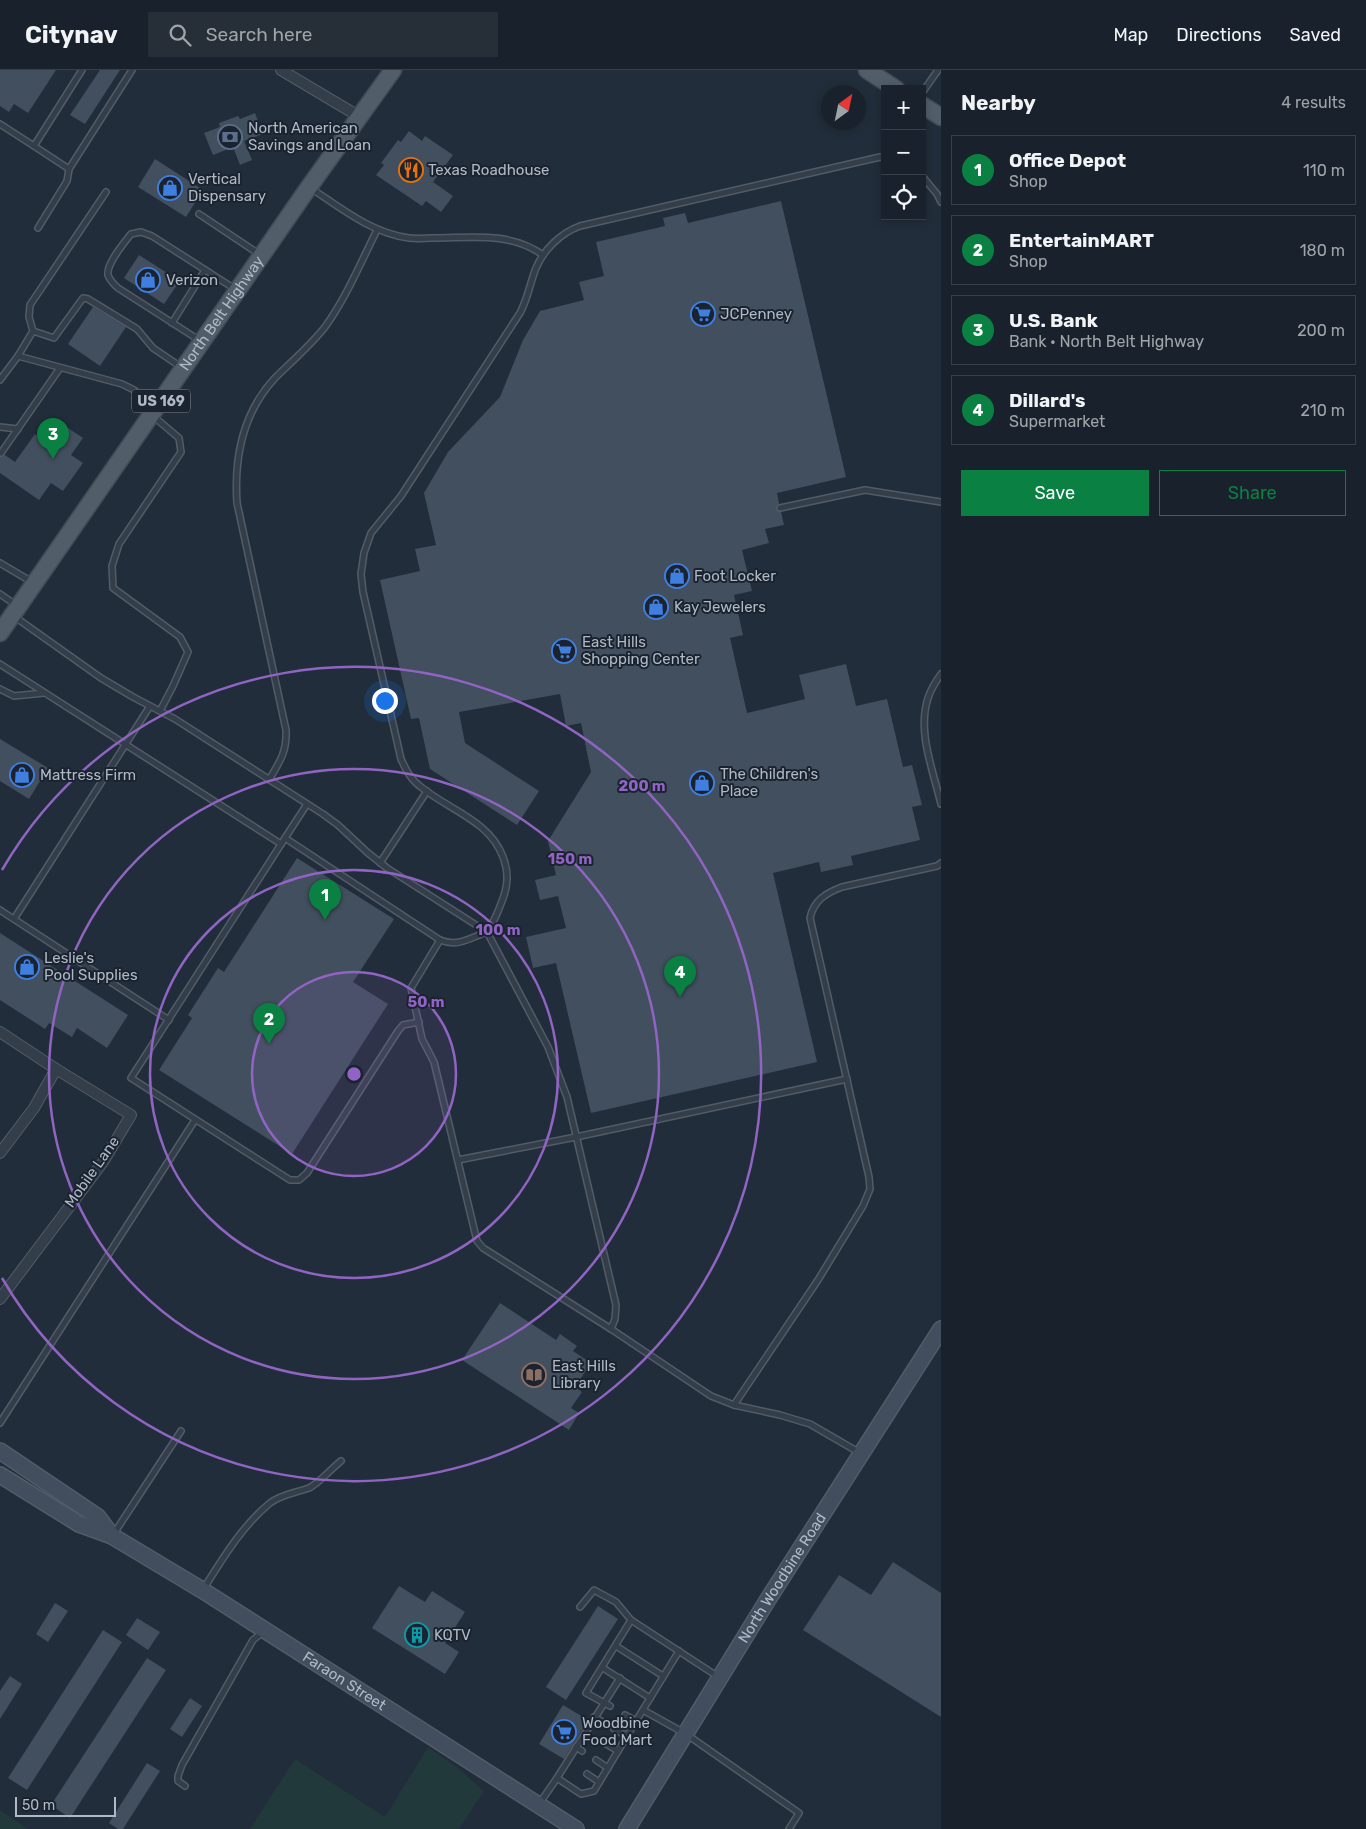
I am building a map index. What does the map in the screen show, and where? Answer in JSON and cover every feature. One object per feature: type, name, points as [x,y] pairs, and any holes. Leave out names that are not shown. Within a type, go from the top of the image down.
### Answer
[{"type":"main road","name":"North Belt Highway","points":[[0,633],[309,187],[393,70]]},
{"type":"main road","points":[[867,70],[890,85]]},
{"type":"main road","points":[[926,108],[941,117]]},
{"type":"main road","name":"North Woodbine Road","points":[[627,1829],[720,1678],[941,1329]]},
{"type":"main road","name":"Faraon Street","points":[[0,1451],[98,1517],[112,1536]]},
{"type":"main road","name":"Faraon Street","points":[[0,1475],[79,1524],[112,1536],[202,1590],[576,1829]]},
{"type":"street","points":[[281,70],[360,117]]},
{"type":"street","name":"Mobile Lane","points":[[0,1032],[131,1115],[103,1162],[0,1299]]},
{"type":"street","points":[[0,1153],[34,1108],[56,1069]]},
{"type":"lane","points":[[34,146],[82,70]]},
{"type":"lane","points":[[38,228],[67,181],[69,169],[132,70]]},
{"type":"lane","points":[[926,88],[938,70]]},
{"type":"lane","points":[[0,124],[69,169]]},
{"type":"lane","points":[[285,838],[440,940],[449,943],[461,943],[487,932],[497,913],[508,882],[506,864],[499,844],[486,830],[428,792],[409,776],[401,759],[363,592],[361,574],[364,553],[371,533],[401,496],[520,313],[526,302],[536,268],[543,255],[568,230],[881,157]]},
{"type":"lane","points":[[926,181],[941,202]]},
{"type":"lane","points":[[309,187],[377,230],[410,238],[497,237],[530,246],[543,255]]},
{"type":"lane","points":[[0,380],[18,356],[33,331],[29,317],[30,305],[106,192]]},
{"type":"lane","points":[[199,214],[262,256]]},
{"type":"lane","points":[[269,780],[283,756],[286,744],[286,730],[237,503],[237,466],[248,418],[262,394],[328,322],[377,230]]},
{"type":"lane","points":[[202,342],[118,288],[111,281],[108,268],[122,245],[131,234],[141,232],[152,236],[237,291]]},
{"type":"lane","points":[[172,323],[205,270]]},
{"type":"lane","points":[[33,331],[54,338],[83,298],[88,299],[137,329],[153,348],[183,368]]},
{"type":"lane","points":[[18,356],[122,384],[134,390],[179,438],[181,452],[119,544],[112,566],[113,588],[180,636],[188,652],[160,711]]},
{"type":"lane","points":[[1,453],[60,368]]},
{"type":"lane","points":[[0,427],[18,429]]},
{"type":"lane","points":[[780,508],[865,490],[941,502]]},
{"type":"lane","points":[[0,563],[34,584]]},
{"type":"lane","points":[[0,594],[15,611],[102,678],[175,719],[307,804],[338,825],[380,863],[487,932],[533,1016],[548,1047],[567,1097],[616,1305],[615,1319],[611,1329]]},
{"type":"lane","points":[[0,664],[281,844]]},
{"type":"lane","points":[[941,674],[928,696],[924,715],[925,733],[941,804]]},
{"type":"lane","points":[[0,689],[14,696],[44,693]]},
{"type":"lane","points":[[14,920],[150,706]]},
{"type":"lane","points":[[380,863],[428,792]]},
{"type":"lane","points":[[307,804],[131,1078],[290,1180],[299,1180],[308,1173],[402,1025],[418,1022]]},
{"type":"lane","points":[[734,1405],[818,1280],[863,1206],[870,1189],[810,918],[812,909],[820,898],[842,887],[937,866],[941,863]]},
{"type":"lane","points":[[0,910],[169,1020]]},
{"type":"lane","points":[[440,940],[412,988],[422,1040],[434,1062],[477,1241],[484,1248],[611,1329],[711,1396],[734,1405],[810,1424],[861,1454]]},
{"type":"lane","points":[[458,1160],[576,1137],[847,1079]]},
{"type":"lane","points":[[0,1423],[195,1120]]},
{"type":"lane","points":[[112,1536],[181,1431]]},
{"type":"lane","points":[[202,1590],[231,1546],[248,1525],[270,1503],[287,1493],[310,1487],[341,1461]]},
{"type":"lane","points":[[580,1608],[594,1590],[616,1602],[631,1620],[720,1678]]},
{"type":"lane","points":[[610,1706],[586,1693],[631,1620]]},
{"type":"lane","points":[[185,1786],[178,1781],[182,1765],[253,1640],[265,1630]]},
{"type":"lane","points":[[616,1646],[663,1676]]},
{"type":"lane","points":[[557,1778],[581,1794],[594,1791],[679,1651]]},
{"type":"lane","points":[[603,1668],[650,1698]]},
{"type":"lane","points":[[539,1805],[620,1678]]},
{"type":"lane","points":[[643,1710],[686,1734],[799,1813],[790,1829]]},
{"type":"lane","points":[[625,1715],[636,1721]]},
{"type":"lane","points":[[594,1717],[601,1721]]},
{"type":"lane","points":[[614,1729],[627,1736]]},
{"type":"lane","points":[[586,1731],[592,1735]]},
{"type":"lane","points":[[605,1743],[618,1751]]},
{"type":"lane","points":[[576,1747],[582,1751]]},
{"type":"lane","points":[[596,1760],[608,1768]]},
{"type":"lane","points":[[567,1761],[573,1765]]},
{"type":"lane","points":[[587,1774],[599,1782]]},
{"type":"green space","points":[[428,1747],[458,1768],[484,1791],[459,1829],[250,1829],[295,1759],[385,1817]]},
{"type":"green space","points":[[0,1810],[28,1829],[0,1829]]},
{"type":"building","points":[[0,70],[56,70],[28,113],[14,104],[9,112],[0,106]]},
{"type":"building","points":[[100,70],[120,70],[85,124],[70,115]]},
{"type":"building","name":"North American Savings and Loan","points":[[255,113],[263,134],[244,141],[252,160],[240,165],[233,147],[213,155],[204,133],[220,127],[219,123],[238,116],[240,119]]},
{"type":"building","name":"Texas Roadhouse","points":[[409,131],[422,141],[425,136],[453,155],[433,182],[453,196],[441,212],[426,201],[422,206],[376,175],[384,165],[381,163],[398,140],[401,142]]},
{"type":"building","name":"Vertical Dispensary","points":[[155,159],[203,190],[186,217],[138,187]]},
{"type":"building","name":"East Hills Shopping Center","points":[[781,201],[846,477],[777,493],[779,504],[776,506],[776,509],[781,512],[784,525],[765,529],[769,543],[742,550],[752,591],[734,595],[743,635],[730,638],[747,713],[805,699],[799,675],[846,664],[856,706],[887,699],[903,767],[912,765],[922,805],[912,807],[920,840],[851,856],[853,865],[821,872],[819,862],[773,873],[817,1062],[591,1113],[556,963],[533,968],[526,937],[566,928],[558,896],[540,900],[535,880],[556,875],[548,841],[591,772],[581,723],[566,726],[560,694],[459,712],[465,743],[539,791],[517,825],[430,769],[419,718],[411,719],[380,580],[420,571],[415,549],[436,545],[424,493],[448,452],[500,397],[523,340],[540,311],[584,300],[579,282],[604,276],[596,242],[665,226],[663,218],[685,213],[688,223]]},
{"type":"building","name":"Verizon","points":[[139,255],[172,276],[169,281],[177,285],[164,304],[124,278]]},
{"type":"building","points":[[93,307],[126,327],[100,366],[68,344]]},
{"type":"building","points":[[56,420],[83,438],[71,455],[83,463],[63,491],[51,483],[39,500],[0,473],[0,457],[5,455],[15,462],[35,434],[42,439]]},
{"type":"building","name":"Mattress Firm","points":[[0,739],[48,768],[29,799],[0,781]]},
{"type":"building","points":[[297,858],[394,919],[353,982],[388,1004],[292,1154],[159,1070],[192,1018],[188,1015],[218,968],[224,972]]},
{"type":"building","name":"Leslie's Pool Supplies","points":[[0,933],[128,1015],[107,1048],[77,1028],[72,1037],[49,1023],[45,1029],[0,1000]]},
{"type":"building","name":"East Hills Library","points":[[500,1303],[556,1340],[560,1334],[577,1346],[573,1351],[591,1363],[575,1387],[582,1392],[571,1408],[579,1413],[569,1430],[462,1360]]},
{"type":"building","points":[[893,1562],[941,1593],[941,1717],[803,1630],[839,1575],[871,1595]]},
{"type":"building","name":"KQTV","points":[[399,1586],[425,1602],[432,1591],[465,1612],[445,1643],[459,1652],[445,1674],[372,1628]]},
{"type":"building","points":[[55,1603],[68,1611],[48,1642],[36,1634]]},
{"type":"building","points":[[598,1606],[618,1619],[566,1700],[546,1687]]},
{"type":"building","points":[[137,1618],[160,1632],[148,1650],[126,1635]]},
{"type":"building","points":[[103,1630],[122,1642],[27,1790],[8,1778]]},
{"type":"building","points":[[147,1658],[166,1670],[70,1818],[51,1805]]},
{"type":"building","points":[[10,1676],[22,1684],[0,1719],[0,1691]]},
{"type":"building","points":[[190,1698],[202,1706],[182,1737],[170,1729]]},
{"type":"building","name":"Woodbine Food Mart","points":[[563,1705],[588,1720],[564,1759],[539,1744]]},
{"type":"building","points":[[147,1763],[160,1771],[123,1829],[118,1829],[109,1823]]},
{"type":"place","name":"North American Savings and Loan","points":[[230,137]]},
{"type":"place","name":"Texas Roadhouse","points":[[411,170]]},
{"type":"place","name":"Vertical Dispensary","points":[[170,188]]},
{"type":"place","name":"Verizon","points":[[148,280]]},
{"type":"place","name":"JCPenney","points":[[703,314]]},
{"type":"place","name":"U.S. Bank","points":[[53,459]]},
{"type":"place","name":"Foot Locker","points":[[677,576]]},
{"type":"place","name":"Kay Jewelers","points":[[656,607]]},
{"type":"place","name":"East Hills Shopping Center","points":[[564,651]]},
{"type":"place","name":"Mattress Firm","points":[[22,775]]},
{"type":"place","name":"The Children's Place","points":[[702,783]]},
{"type":"place","name":"Office Depot","points":[[325,920]]},
{"type":"place","name":"Leslie's Pool Supplies","points":[[27,967]]},
{"type":"place","name":"Dillard's","points":[[680,997]]},
{"type":"place","name":"EntertainMART","points":[[269,1044]]},
{"type":"place","name":"East Hills Library","points":[[534,1375]]},
{"type":"place","name":"KQTV","points":[[417,1635]]},
{"type":"place","name":"Woodbine Food Mart","points":[[564,1732]]}]
